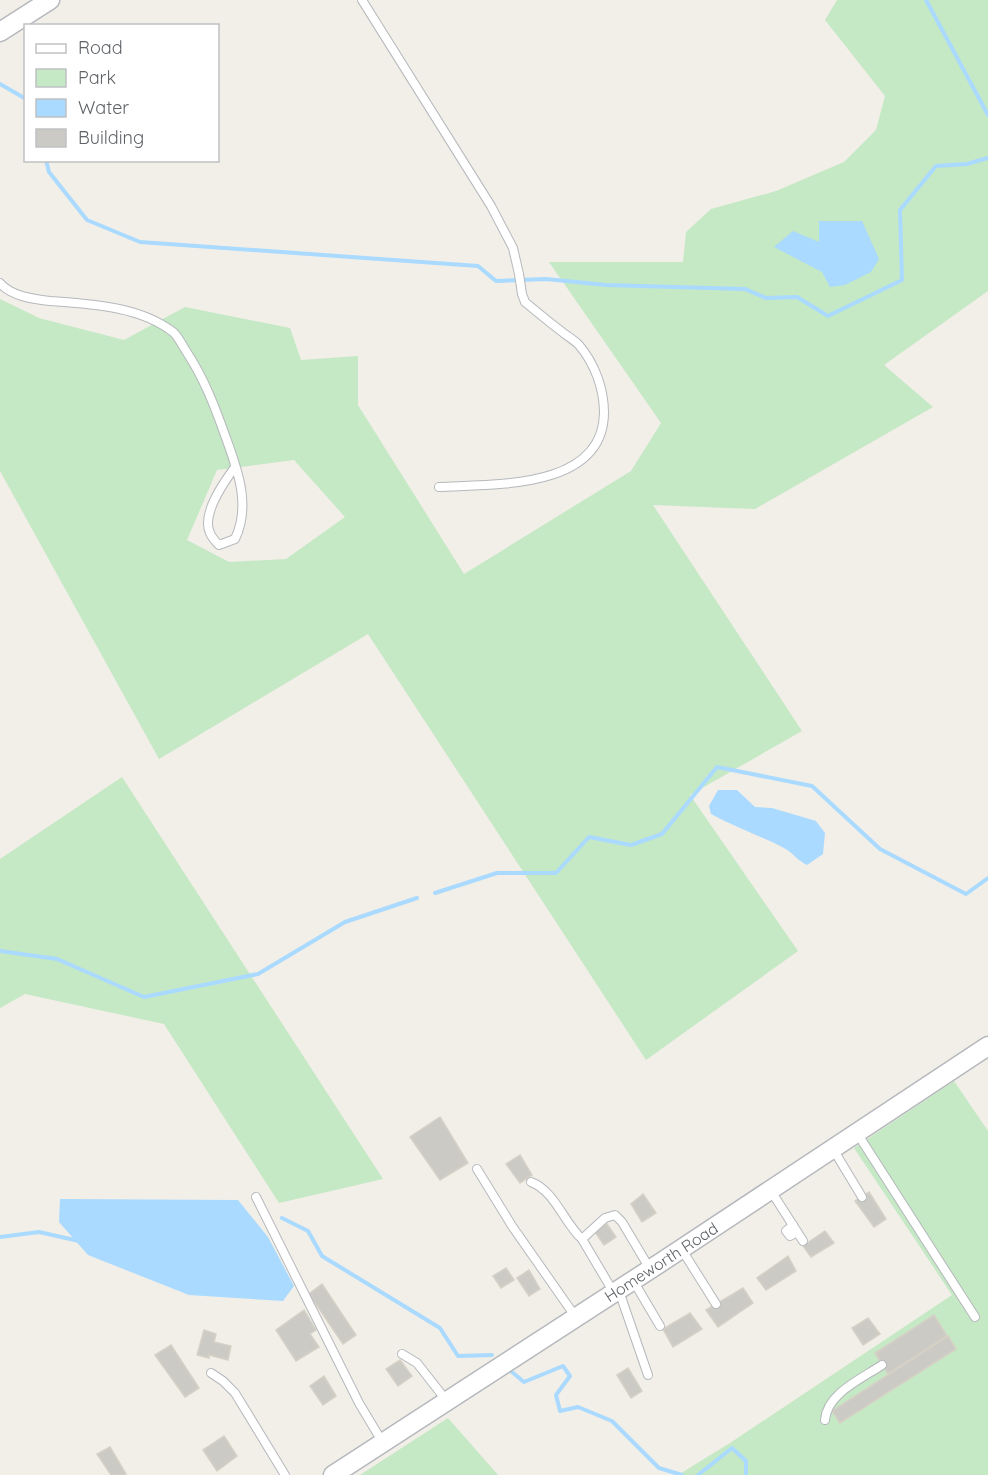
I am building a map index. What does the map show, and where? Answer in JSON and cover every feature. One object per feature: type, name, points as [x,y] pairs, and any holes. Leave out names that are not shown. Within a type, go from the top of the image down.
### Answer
[{"type":"street","points":[[0,32],[50,0]]},
{"type":"street","name":"Homeworth Road","points":[[333,1475],[622,1288],[988,1046]]},
{"type":"lane","points":[[362,0],[491,206],[513,248],[525,302],[579,345],[596,373],[604,396],[604,422],[598,441],[589,452],[568,469],[554,475],[509,484],[439,487]]},
{"type":"lane","points":[[0,283],[7,291],[37,300],[126,310],[174,333],[200,372],[215,407],[236,467],[243,496],[242,525],[235,539],[219,545],[209,532],[209,514],[220,488],[236,467]]},
{"type":"lane","points":[[857,1133],[975,1317]]},
{"type":"lane","points":[[833,1149],[862,1197]]},
{"type":"lane","points":[[477,1169],[512,1226],[576,1317]]},
{"type":"lane","points":[[531,1182],[539,1185],[550,1197],[574,1232],[622,1288],[660,1326]]},
{"type":"lane","points":[[770,1190],[803,1241]]},
{"type":"lane","points":[[256,1197],[359,1403],[383,1443]]},
{"type":"lane","points":[[582,1239],[605,1218],[615,1215],[622,1222],[650,1269]]},
{"type":"lane","points":[[681,1249],[716,1304]]},
{"type":"lane","points":[[622,1288],[648,1375]]},
{"type":"lane","points":[[402,1354],[417,1363],[447,1401]]},
{"type":"lane","points":[[825,1420],[829,1406],[836,1398],[882,1365]]},
{"type":"lane","points":[[211,1373],[235,1393],[285,1475]]},
{"type":"green space","points":[[837,0],[988,0],[988,291],[884,365],[933,407],[755,509],[653,505],[802,731],[690,795],[798,951],[646,1060],[368,634],[159,759],[0,471],[0,299],[39,318],[124,340],[185,307],[290,328],[301,360],[358,356],[358,405],[464,574],[631,471],[661,423],[549,262],[683,262],[686,232],[711,209],[776,191],[844,162],[876,130],[885,96],[825,20]],"holes":[[[294,460],[345,517],[286,559],[229,562],[187,540],[217,470]]]},
{"type":"green space","points":[[122,777],[383,1179],[279,1203],[164,1024],[25,994],[0,1008],[0,859]]},
{"type":"green space","points":[[954,1081],[988,1131],[988,1475],[678,1475],[730,1443],[952,1295],[854,1148]]},
{"type":"green space","points":[[448,1418],[498,1475],[360,1475]]},
{"type":"water","points":[[819,221],[862,221],[879,259],[871,272],[845,285],[830,287],[822,272],[774,247],[793,231],[819,242]]},
{"type":"water","points":[[718,790],[737,790],[755,807],[772,808],[816,821],[825,833],[823,854],[807,865],[784,848],[711,814],[709,806]]},
{"type":"water","points":[[60,1199],[238,1200],[268,1237],[294,1286],[283,1301],[189,1295],[88,1255],[59,1222]]},
{"type":"building","points":[[440,1117],[468,1163],[440,1180],[410,1137]]},
{"type":"building","points":[[520,1155],[532,1175],[520,1183],[506,1164]]},
{"type":"building","points":[[869,1192],[886,1219],[874,1227],[855,1201]]},
{"type":"building","points":[[643,1194],[656,1213],[642,1222],[631,1204]]},
{"type":"building","points":[[607,1224],[616,1237],[604,1245],[595,1232]]},
{"type":"building","points":[[825,1231],[834,1243],[811,1257],[803,1246]]},
{"type":"building","points":[[788,1256],[796,1271],[766,1290],[757,1278]]},
{"type":"building","points":[[506,1268],[514,1280],[501,1288],[493,1276]]},
{"type":"building","points":[[529,1270],[540,1289],[529,1296],[517,1278]]},
{"type":"building","points":[[322,1284],[356,1335],[343,1344],[309,1294]]},
{"type":"building","points":[[743,1288],[753,1303],[718,1327],[706,1310]]},
{"type":"building","points":[[304,1310],[316,1330],[310,1334],[319,1347],[296,1361],[276,1330]]},
{"type":"building","points":[[690,1313],[702,1329],[673,1347],[663,1329]]},
{"type":"building","points":[[934,1315],[947,1336],[888,1374],[875,1353]]},
{"type":"building","points":[[868,1318],[880,1334],[863,1345],[852,1328]]},
{"type":"building","points":[[204,1330],[216,1334],[214,1342],[231,1346],[228,1360],[209,1355],[209,1358],[197,1355]]},
{"type":"building","points":[[948,1336],[956,1349],[840,1423],[832,1411]]},
{"type":"building","points":[[171,1345],[199,1388],[185,1397],[155,1355]]},
{"type":"building","points":[[400,1360],[412,1376],[398,1386],[386,1369]]},
{"type":"building","points":[[628,1368],[642,1391],[631,1398],[617,1375]]},
{"type":"building","points":[[324,1376],[336,1396],[323,1405],[310,1386]]},
{"type":"building","points":[[224,1436],[237,1456],[217,1471],[203,1450]]},
{"type":"building","points":[[110,1447],[125,1475],[111,1475],[97,1454]]},
{"type":"waterway","points":[[926,0],[988,115]]},
{"type":"waterway","points":[[0,84],[24,98]]},
{"type":"waterway","points":[[46,162],[49,172],[87,220],[140,242],[478,266],[496,281],[546,279],[606,285],[745,289],[766,298],[797,297],[828,316],[902,280],[900,210],[936,166],[967,164],[988,158]]},
{"type":"waterway","points":[[435,893],[497,873],[556,873],[589,837],[631,845],[662,834],[717,767],[812,786],[880,849],[966,894],[988,878]]},
{"type":"waterway","points":[[0,951],[57,959],[144,997],[258,974],[345,922],[417,898]]},
{"type":"waterway","points":[[282,1218],[308,1231],[322,1256],[440,1328],[458,1356],[492,1355]]},
{"type":"waterway","points":[[0,1237],[39,1232],[79,1241]]},
{"type":"waterway","points":[[512,1372],[524,1382],[563,1366],[570,1376],[556,1395],[560,1411],[578,1407],[612,1421],[659,1468],[682,1475]]},
{"type":"waterway","points":[[698,1475],[732,1448],[746,1461],[746,1475]]}]
